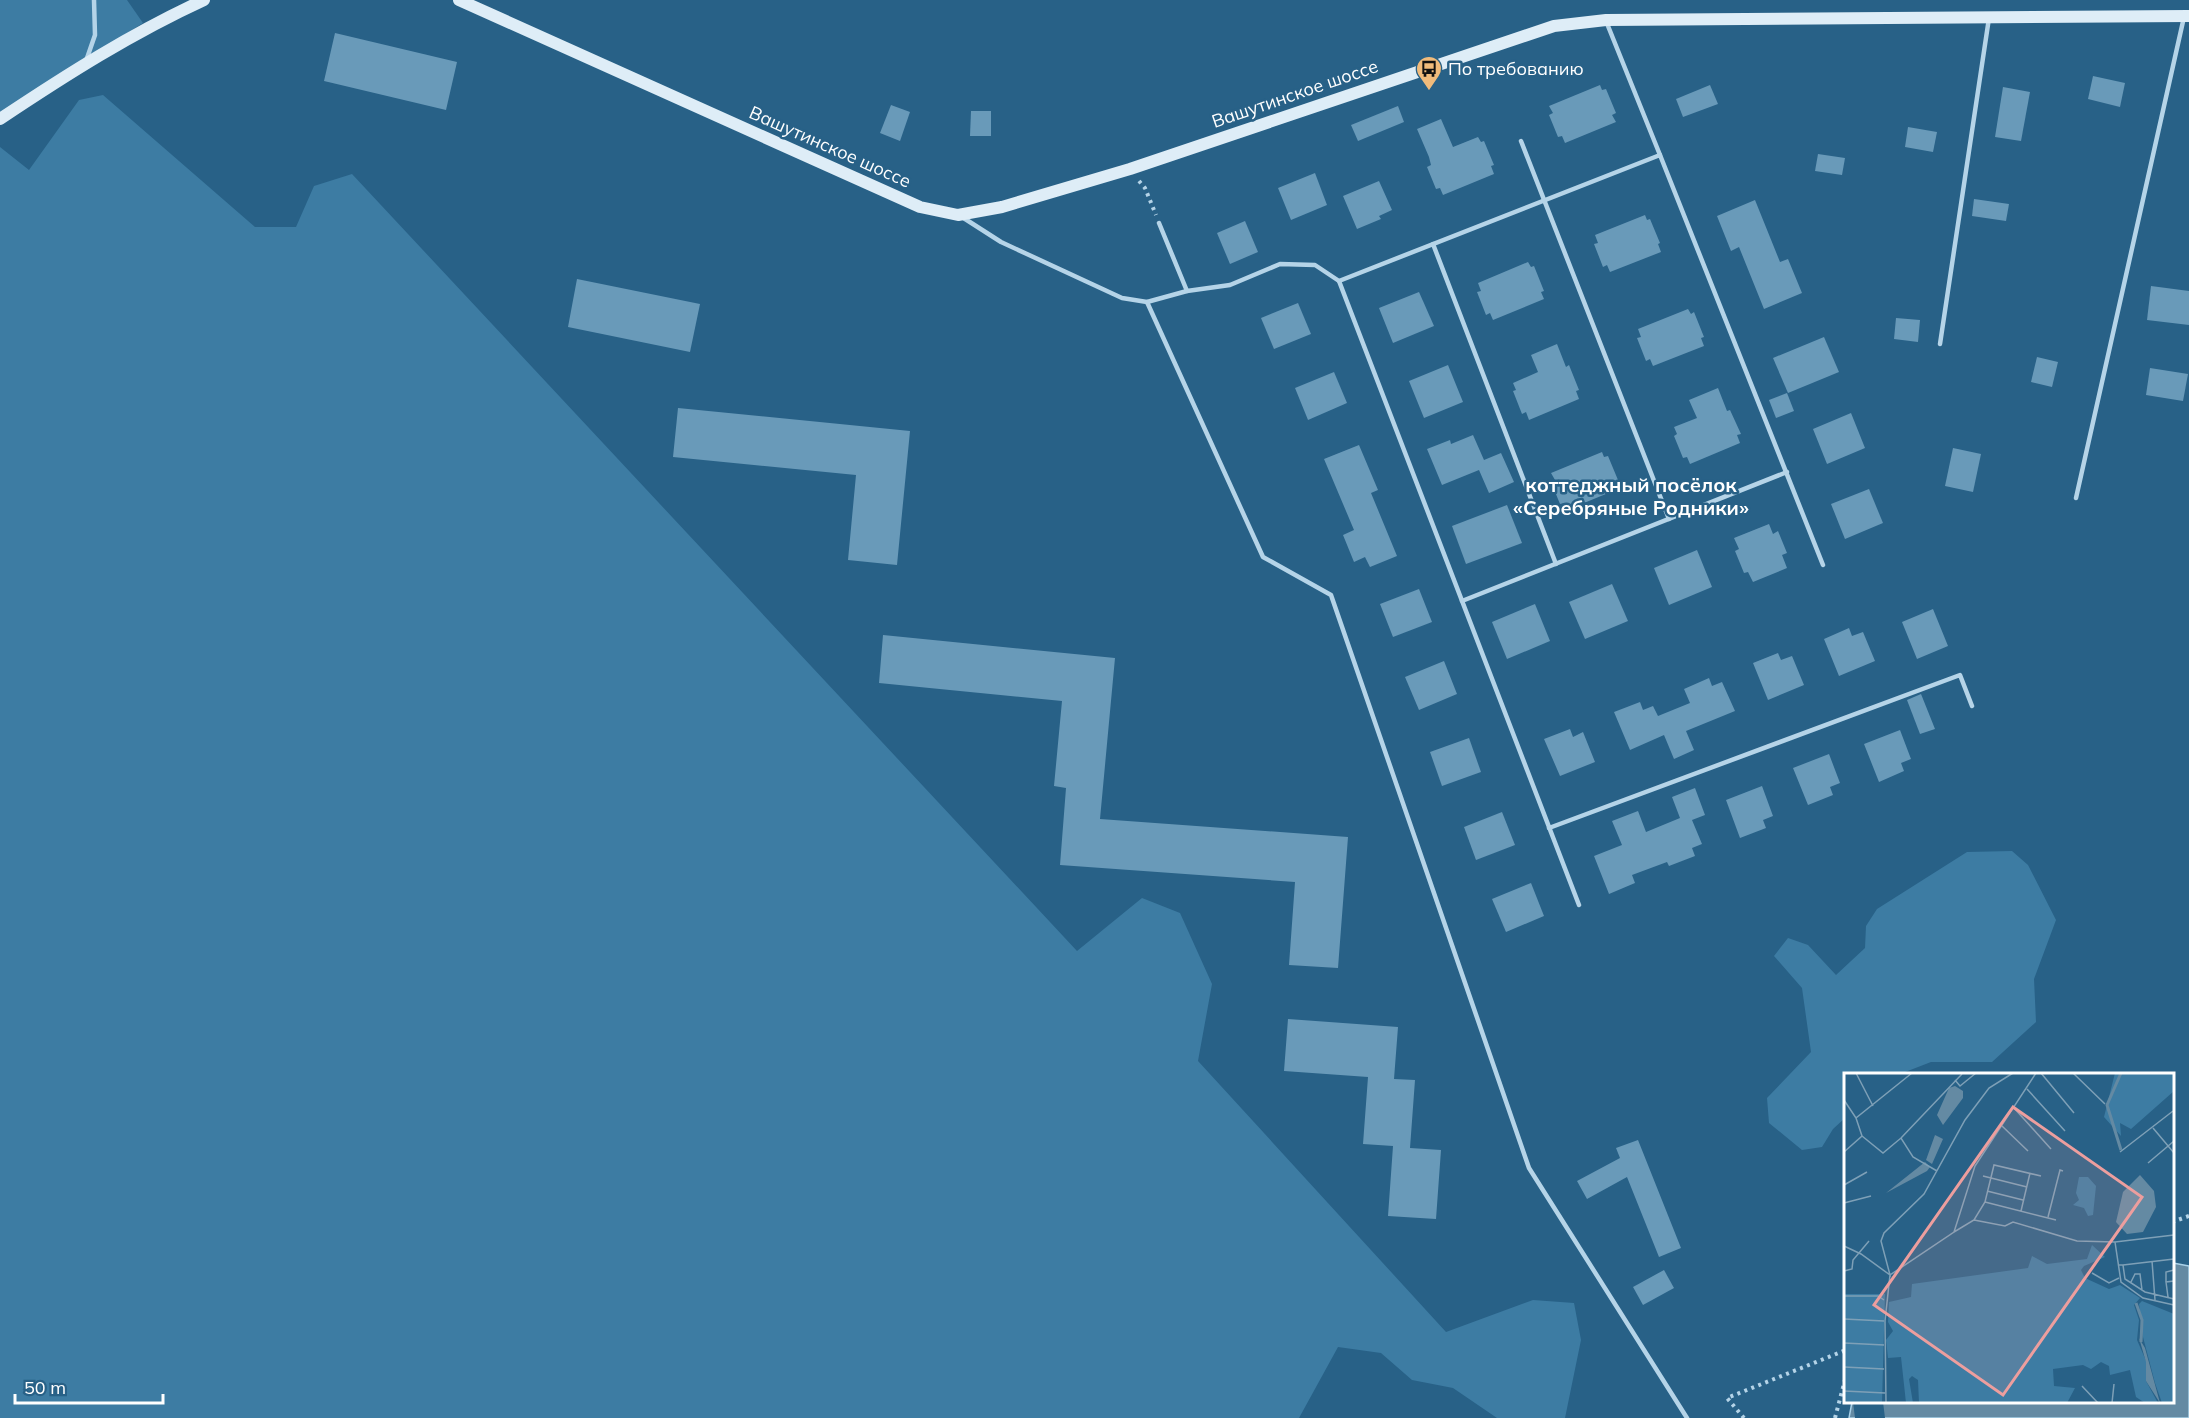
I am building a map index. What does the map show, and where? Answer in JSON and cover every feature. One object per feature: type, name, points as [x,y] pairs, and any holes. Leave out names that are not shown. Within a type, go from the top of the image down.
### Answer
[{"type":"street","points":[[0,118],[85,63],[168,16],[204,0]]},
{"type":"street","name":"Вашутинское шоссе","points":[[459,0],[920,207],[958,215],[1002,207],[1130,169],[1554,26],[1606,20],[2186,16]]},
{"type":"lane","points":[[85,63],[95,34],[94,0]]},
{"type":"lane","points":[[2076,498],[2186,16]]},
{"type":"lane","points":[[1940,344],[1989,18]]},
{"type":"lane","points":[[1606,20],[1823,565]]},
{"type":"lane","points":[[1521,141],[1670,519]]},
{"type":"lane","points":[[1340,281],[1660,155]]},
{"type":"lane","points":[[958,215],[1000,242],[1122,298],[1147,302],[1187,291],[1230,285],[1280,264],[1315,265],[1340,281],[1579,905]]},
{"type":"lane","points":[[1159,224],[1187,291]]},
{"type":"lane","points":[[1433,244],[1556,564]]},
{"type":"lane","points":[[1147,302],[1263,556],[1331,595],[1529,1168],[1688,1418]]},
{"type":"lane","points":[[1462,601],[1786,472]]},
{"type":"lane","points":[[1549,828],[1960,675],[1972,706]]},
{"type":"path","points":[[1130,169],[1145,188],[1159,224]]},
{"type":"path","points":[[2174,1221],[2189,1216]]},
{"type":"path","points":[[1744,1418],[1727,1398],[1844,1350]]},
{"type":"path","points":[[1835,1418],[1844,1383]]},
{"type":"shaded area","points":[[0,0],[127,0],[143,23],[0,113]]},
{"type":"shaded area","points":[[103,95],[255,227],[296,227],[314,186],[352,174],[1077,951],[1142,898],[1180,913],[1212,984],[1198,1061],[1446,1332],[1533,1300],[1574,1303],[1581,1340],[1565,1418],[1497,1418],[1453,1388],[1412,1380],[1381,1353],[1338,1347],[1299,1418],[0,1418],[0,147],[29,170],[79,100]]},
{"type":"shaded area","points":[[2012,851],[2028,865],[2056,920],[2034,979],[2036,1022],[1992,1062],[1931,1062],[1903,1073],[1844,1073],[1844,1119],[1833,1129],[1822,1147],[1802,1150],[1769,1123],[1767,1098],[1811,1052],[1802,988],[1774,956],[1788,938],[1808,945],[1836,975],[1865,948],[1866,926],[1877,909],[1967,852]]},
{"type":"shaded area","points":[[2174,1263],[2189,1266],[2189,1418],[1849,1418],[1852,1403],[2174,1403]]},
{"type":"pier","points":[[1853,1403],[1883,1403],[1885,1418],[1855,1418]]},
{"type":"building","points":[[335,33],[457,62],[446,110],[324,81]]},
{"type":"building","points":[[2093,76],[2125,83],[2120,107],[2088,99]]},
{"type":"building","points":[[1600,85],[1602,90],[1606,89],[1616,113],[1612,115],[1616,122],[1565,143],[1562,136],[1558,137],[1549,115],[1553,113],[1549,106]]},
{"type":"building","points":[[1710,85],[1718,104],[1683,117],[1676,99]]},
{"type":"building","points":[[2003,87],[2030,92],[2021,141],[1995,137]]},
{"type":"building","points":[[891,105],[910,112],[900,141],[880,133]]},
{"type":"building","points":[[1398,106],[1404,122],[1358,141],[1351,125]]},
{"type":"building","points":[[971,111],[991,111],[991,136],[970,136]]},
{"type":"building","points":[[1441,119],[1453,147],[1478,137],[1481,142],[1484,141],[1494,165],[1491,166],[1494,174],[1443,195],[1440,188],[1436,189],[1427,167],[1431,165],[1429,157],[1417,129]]},
{"type":"building","points":[[1908,127],[1937,132],[1933,152],[1905,147]]},
{"type":"building","points":[[1818,154],[1845,158],[1842,175],[1815,171]]},
{"type":"building","points":[[1315,173],[1327,205],[1291,220],[1278,188]]},
{"type":"building","points":[[1379,181],[1392,210],[1379,216],[1381,219],[1357,229],[1343,196]]},
{"type":"building","points":[[1974,199],[2009,204],[2006,221],[1972,216]]},
{"type":"building","points":[[1755,200],[1780,262],[1788,259],[1802,293],[1764,309],[1739,247],[1731,251],[1717,216]]},
{"type":"building","points":[[1645,215],[1647,220],[1650,219],[1660,243],[1658,244],[1661,252],[1610,272],[1607,265],[1603,267],[1594,244],[1598,243],[1595,235]]},
{"type":"building","points":[[1245,221],[1258,252],[1230,264],[1217,233]]},
{"type":"building","points":[[1528,262],[1531,267],[1534,266],[1544,291],[1541,292],[1544,299],[1493,320],[1490,313],[1486,315],[1477,292],[1481,291],[1478,283]]},
{"type":"building","points":[[577,279],[700,304],[690,352],[568,327]]},
{"type":"building","points":[[2151,286],[2189,291],[2189,325],[2147,320]]},
{"type":"building","points":[[1419,292],[1434,326],[1393,343],[1379,308]]},
{"type":"building","points":[[1298,303],[1311,334],[1274,349],[1261,318]]},
{"type":"building","points":[[1688,309],[1691,314],[1694,312],[1704,337],[1701,338],[1704,346],[1653,366],[1650,359],[1646,361],[1637,338],[1641,337],[1638,329]]},
{"type":"building","points":[[1896,318],[1920,320],[1918,342],[1894,339]]},
{"type":"building","points":[[1824,337],[1839,372],[1788,393],[1773,358]]},
{"type":"building","points":[[1557,344],[1566,367],[1569,365],[1579,390],[1576,391],[1579,399],[1529,420],[1526,412],[1522,414],[1513,391],[1516,390],[1513,383],[1538,372],[1531,355]]},
{"type":"building","points":[[2037,357],[2058,362],[2052,387],[2031,382]]},
{"type":"building","points":[[1448,365],[1463,402],[1424,418],[1409,381]]},
{"type":"building","points":[[2150,368],[2188,374],[2183,401],[2146,395]]},
{"type":"building","points":[[1334,372],[1347,403],[1308,420],[1295,388]]},
{"type":"building","points":[[1718,388],[1727,411],[1730,410],[1741,434],[1737,435],[1740,443],[1690,464],[1687,457],[1683,458],[1674,436],[1677,434],[1674,427],[1697,418],[1689,400]]},
{"type":"building","points":[[1787,393],[1794,411],[1776,418],[1769,400]]},
{"type":"building","points":[[678,408],[910,431],[897,565],[848,560],[856,475],[673,457]]},
{"type":"building","points":[[1851,413],[1865,448],[1827,464],[1813,429]]},
{"type":"building","points":[[1473,435],[1484,460],[1501,453],[1514,482],[1489,493],[1479,470],[1442,485],[1427,449],[1450,440],[1451,444]]},
{"type":"building","points":[[1359,445],[1378,490],[1371,493],[1397,556],[1370,567],[1365,557],[1354,562],[1343,535],[1354,530],[1324,459]]},
{"type":"building","points":[[1953,448],[1981,454],[1973,492],[1945,486]]},
{"type":"building","points":[[1602,452],[1604,457],[1608,456],[1618,480],[1614,481],[1618,489],[1567,510],[1564,503],[1560,504],[1551,482],[1555,480],[1551,473]]},
{"type":"building","points":[[1869,489],[1883,523],[1845,539],[1831,504]]},
{"type":"building","points":[[1507,505],[1522,543],[1466,564],[1452,526]]},
{"type":"building","points":[[1769,524],[1773,534],[1778,531],[1787,553],[1782,555],[1787,568],[1753,582],[1748,572],[1744,573],[1735,551],[1739,549],[1734,538]]},
{"type":"building","points":[[1697,550],[1712,587],[1669,605],[1654,568]]},
{"type":"building","points":[[1612,584],[1628,621],[1585,639],[1569,602]]},
{"type":"building","points":[[1419,589],[1432,622],[1393,637],[1380,604]]},
{"type":"building","points":[[1535,604],[1550,641],[1507,659],[1492,622]]},
{"type":"building","points":[[1933,609],[1948,646],[1917,659],[1902,622]]},
{"type":"building","points":[[1849,628],[1852,636],[1863,632],[1875,661],[1839,676],[1824,639]]},
{"type":"building","points":[[883,635],[1115,658],[1100,819],[1348,837],[1338,968],[1289,965],[1295,882],[1060,865],[1066,788],[1054,786],[1062,701],[879,683]]},
{"type":"building","points":[[1778,653],[1781,660],[1792,656],[1804,685],[1768,700],[1753,663]]},
{"type":"building","points":[[1444,661],[1457,694],[1419,710],[1405,677]]},
{"type":"building","points":[[1709,678],[1712,686],[1722,682],[1735,711],[1686,731],[1694,750],[1674,759],[1664,735],[1630,750],[1614,712],[1640,702],[1643,710],[1653,706],[1658,716],[1690,703],[1684,689]]},
{"type":"building","points":[[1921,694],[1935,729],[1920,734],[1907,700]]},
{"type":"building","points":[[1570,729],[1573,737],[1583,732],[1595,762],[1560,776],[1544,739]]},
{"type":"building","points":[[1900,730],[1911,759],[1901,763],[1904,771],[1879,782],[1864,744]]},
{"type":"building","points":[[1469,738],[1481,772],[1442,786],[1430,752]]},
{"type":"building","points":[[1829,754],[1840,783],[1830,787],[1833,795],[1808,805],[1793,768]]},
{"type":"building","points":[[1762,786],[1773,816],[1763,820],[1766,828],[1740,838],[1726,800]]},
{"type":"building","points":[[1695,788],[1705,815],[1692,820],[1702,844],[1692,848],[1695,856],[1669,866],[1667,862],[1632,875],[1635,883],[1609,894],[1594,856],[1622,845],[1612,821],[1638,811],[1646,832],[1680,818],[1672,797]]},
{"type":"building","points":[[1502,812],[1515,845],[1476,860],[1464,827]]},
{"type":"building","points":[[1531,883],[1544,916],[1506,932],[1492,899]]},
{"type":"building","points":[[1288,1019],[1398,1027],[1394,1079],[1415,1080],[1410,1148],[1441,1150],[1436,1219],[1388,1216],[1393,1146],[1363,1144],[1368,1077],[1284,1071]]},
{"type":"building","points":[[1638,1140],[1681,1248],[1659,1257],[1627,1177],[1587,1199],[1577,1181],[1620,1158],[1616,1148]]},
{"type":"building","points":[[1664,1270],[1674,1288],[1643,1305],[1633,1287]]},
{"type":"place","name":"По требованию","points":[[1429,92]]},
{"type":"district","name":"коттеджный посёлок «Серебряные Родники»","points":[[1631,496]]}]
